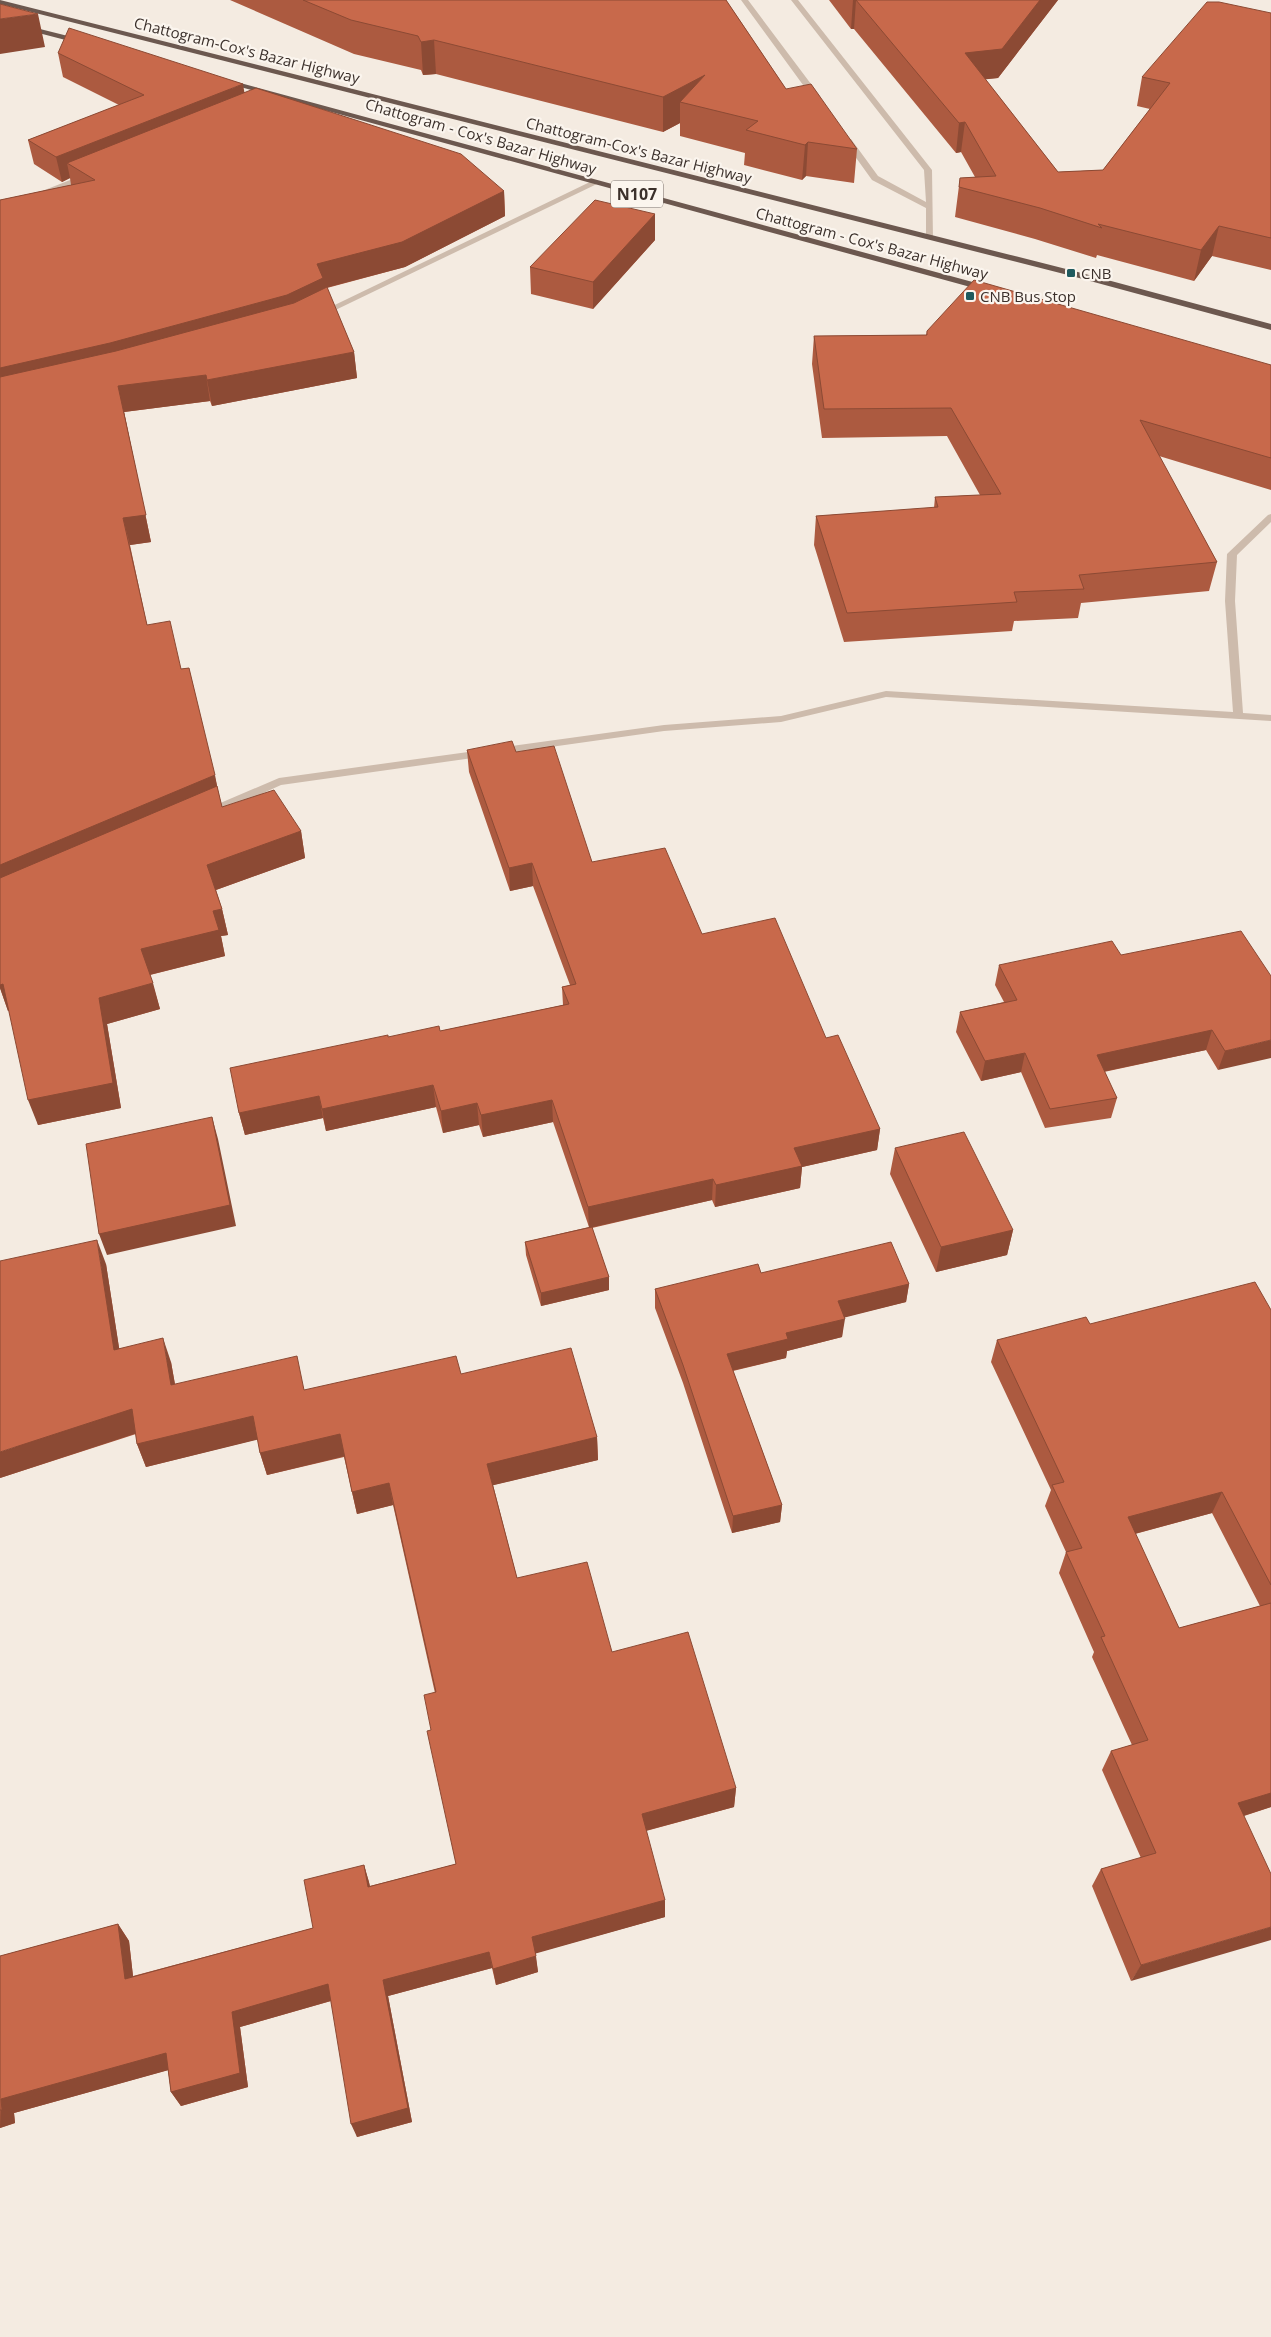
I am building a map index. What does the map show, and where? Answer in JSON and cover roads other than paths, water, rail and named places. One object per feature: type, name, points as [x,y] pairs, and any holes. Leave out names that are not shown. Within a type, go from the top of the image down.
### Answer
[{"type":"highway","name":"Chattogram-Cox's Bazar Highway","points":[[0,2],[930,238],[1271,327]]},
{"type":"highway","points":[[0,21],[92,46]]},
{"type":"highway","name":"Chattogram - Cox's Bazar Highway","points":[[215,77],[290,96],[595,182],[999,292]]},
{"type":"street","points":[[744,0],[824,108]]},
{"type":"street","points":[[794,0],[928,170],[930,238]]},
{"type":"street","points":[[272,104],[290,96]]},
{"type":"street","points":[[841,131],[876,178],[930,207]]},
{"type":"street","points":[[35,195],[97,172]]},
{"type":"street","points":[[311,318],[595,182]]},
{"type":"street","points":[[1238,716],[1230,602],[1232,554],[1271,517]]},
{"type":"street","points":[[198,817],[279,782],[664,728],[781,719],[886,694],[1271,718]]},
{"type":"place","name":"CNB","points":[[1071,273]]},
{"type":"place","name":"CNB Bus Stop","points":[[970,296]]}]
